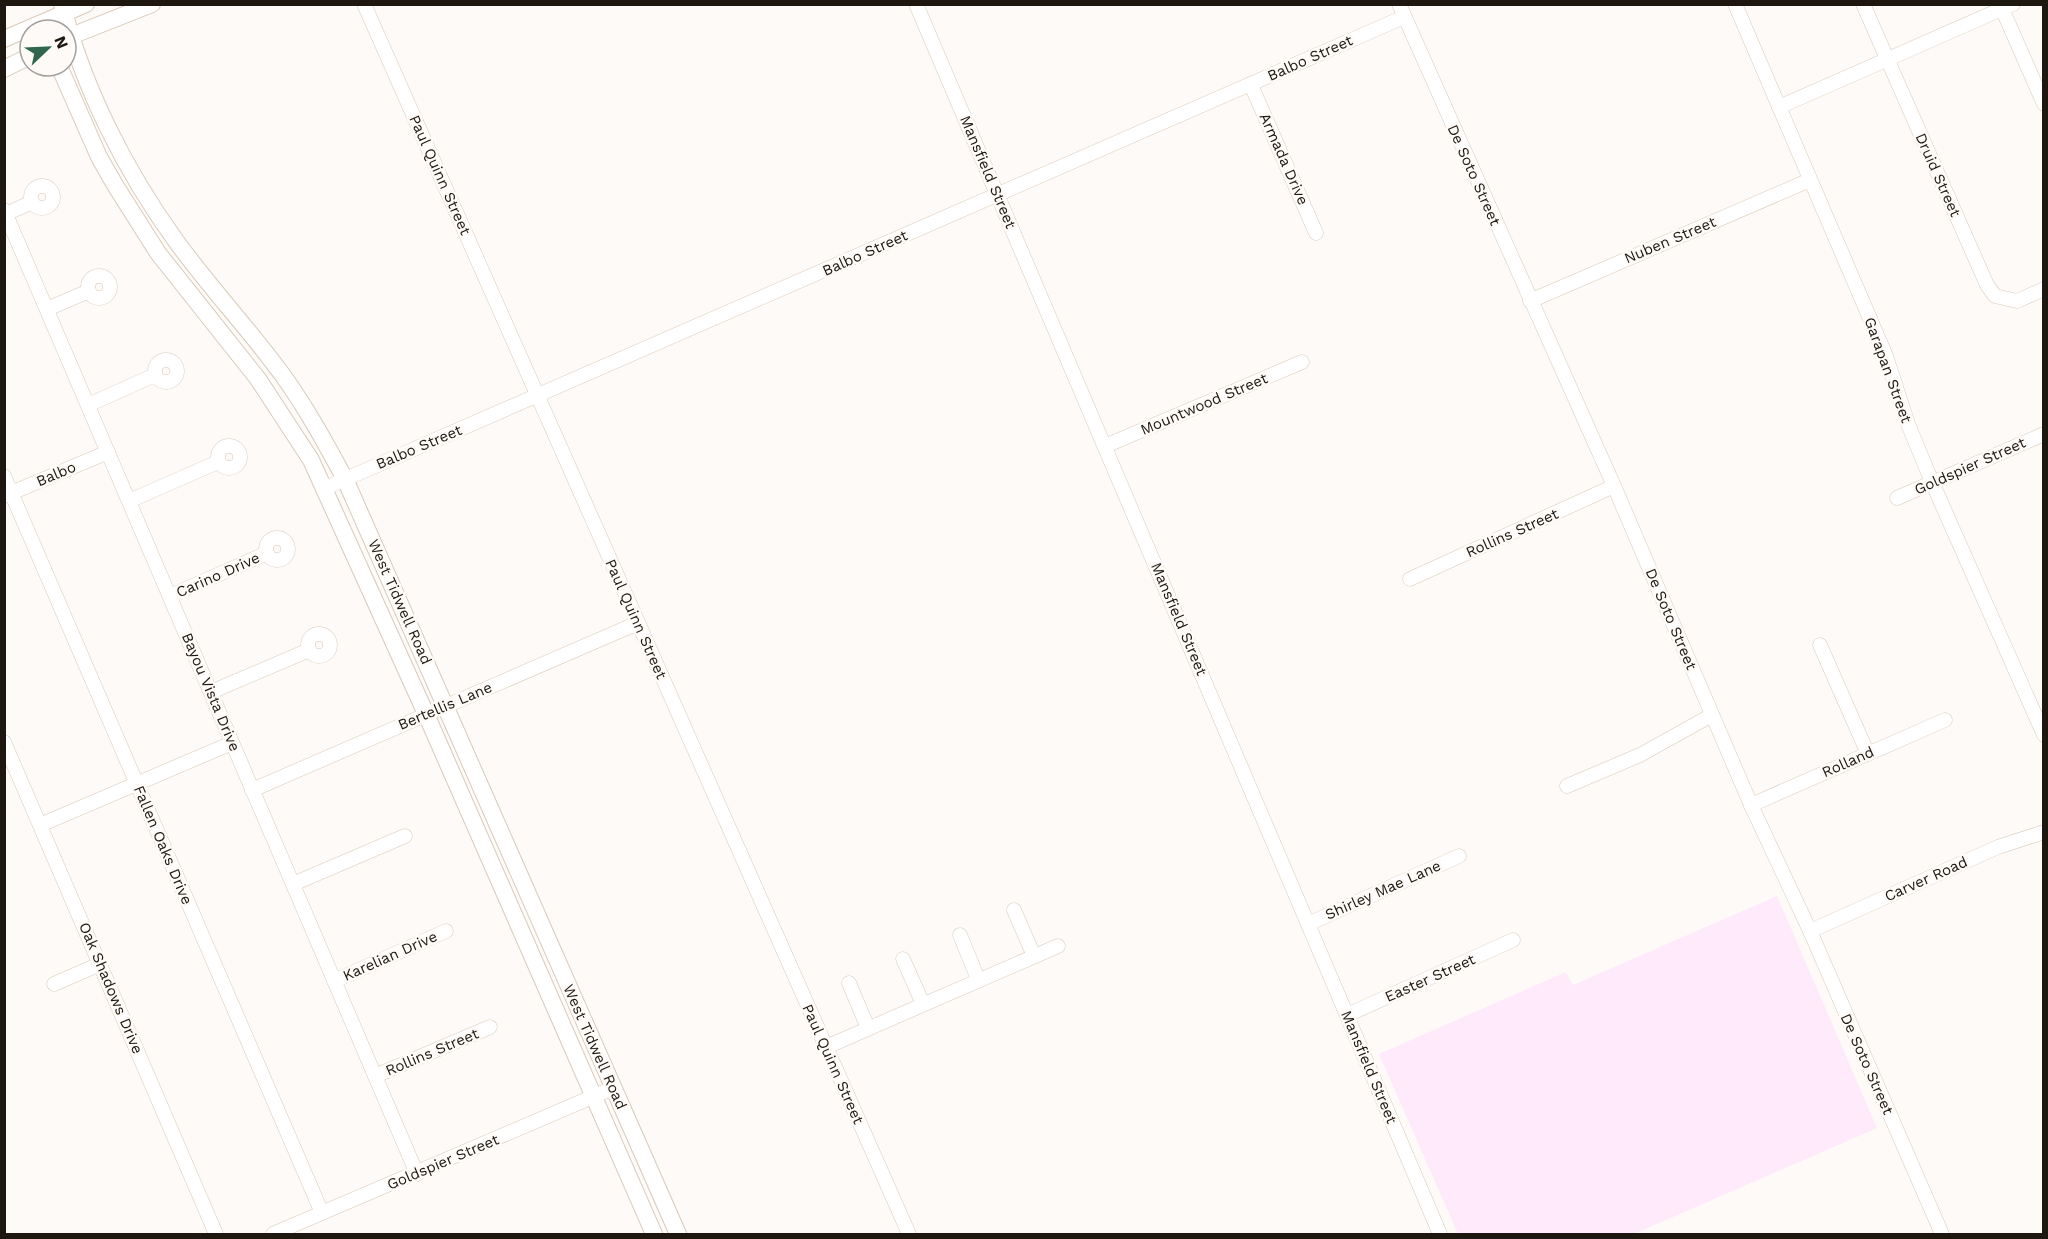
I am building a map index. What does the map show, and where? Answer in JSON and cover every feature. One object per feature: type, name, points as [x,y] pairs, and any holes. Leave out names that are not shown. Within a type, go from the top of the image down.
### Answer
[{"type":"main road","points":[[63,9],[86,4]]},
{"type":"main road","points":[[78,33],[152,4]]},
{"type":"main road","name":"West Tidwell Road","points":[[78,58],[133,174],[176,241],[303,405],[345,478],[676,1234]]},
{"type":"main road","points":[[4,69],[18,62]]},
{"type":"main road","name":"West Tidwell Road","points":[[64,78],[99,157],[114,185],[158,253],[226,337],[284,417],[325,488],[654,1234]]},
{"type":"main road","points":[[114,185],[133,174]]},
{"type":"main road","points":[[226,337],[242,324]]},
{"type":"main road","points":[[511,906],[530,897]]},
{"type":"street","name":"Paul Quinn Street","points":[[364,4],[909,1234]]},
{"type":"street","name":"Mansfield Street","points":[[916,4],[1440,1234]]},
{"type":"street","name":"Garapan Street","points":[[1735,4],[1886,356],[1908,424],[1932,482],[2043,735]]},
{"type":"street","name":"Druid Street","points":[[1863,4],[1987,285],[1995,296],[2017,301],[2043,289]]},
{"type":"street","points":[[1779,107],[2005,6],[2043,104]]},
{"type":"street","name":"Balbo Street","points":[[325,488],[1251,85],[1402,11]]},
{"type":"street","name":"De Soto Street","points":[[1402,11],[1614,486],[1751,805],[1810,931],[1942,1234]]},
{"type":"street","name":"Armada Drive","points":[[1251,85],[1316,233]]},
{"type":"street","name":"Nuben Street","points":[[1530,301],[1810,180]]},
{"type":"street","points":[[5,212],[32,202]]},
{"type":"street","name":"Bayou Vista Drive","points":[[5,212],[417,1174]]},
{"type":"street","points":[[47,309],[89,291]]},
{"type":"street","name":"Mountwood Street","points":[[1105,446],[1302,362]]},
{"type":"street","points":[[88,405],[155,375]]},
{"type":"street","name":"Goldspier Street","points":[[1897,498],[2043,434]]},
{"type":"street","name":"Balbo","points":[[8,495],[108,452]]},
{"type":"street","points":[[129,501],[218,462]]},
{"type":"street","name":"Fallen Oaks Drive","points":[[4,476],[8,495],[137,783],[322,1213]]},
{"type":"street","name":"Rollins Street","points":[[1410,579],[1614,486]]},
{"type":"street","name":"Carino Drive","points":[[170,596],[267,553]]},
{"type":"street","name":"Bertellis Lane","points":[[252,790],[638,623]]},
{"type":"street","points":[[1820,645],[1868,754]]},
{"type":"street","points":[[211,692],[309,650]]},
{"type":"street","points":[[1567,786],[1640,755],[1712,715]]},
{"type":"street","name":"Rolland","points":[[1751,805],[1946,720]]},
{"type":"street","name":"Oak Shadows Drive","points":[[4,742],[216,1234]]},
{"type":"street","points":[[40,825],[232,743]]},
{"type":"street","name":"Carver Road","points":[[1810,931],[2004,844],[2043,832]]},
{"type":"street","points":[[293,884],[405,836]]},
{"type":"street","name":"Shirley Mae Lane","points":[[1308,924],[1459,856]]},
{"type":"street","points":[[1014,910],[1034,956]]},
{"type":"street","name":"Karelian Drive","points":[[334,981],[446,931]]},
{"type":"street","points":[[960,935],[978,979]]},
{"type":"street","name":"Easter Street","points":[[1347,1015],[1513,940]]},
{"type":"street","points":[[826,1047],[1058,946]]},
{"type":"street","points":[[903,959],[923,1004]]},
{"type":"street","points":[[54,984],[100,964]]},
{"type":"street","points":[[849,983],[867,1028]]},
{"type":"street","name":"Rollins Street","points":[[375,1076],[489,1027]]},
{"type":"street","name":"Goldspier Street","points":[[273,1234],[613,1088]]},
{"type":"shaded area","points":[[1777,896],[1877,1128],[1634,1234],[1458,1234],[1379,1054],[1566,972],[1573,985]]}]
